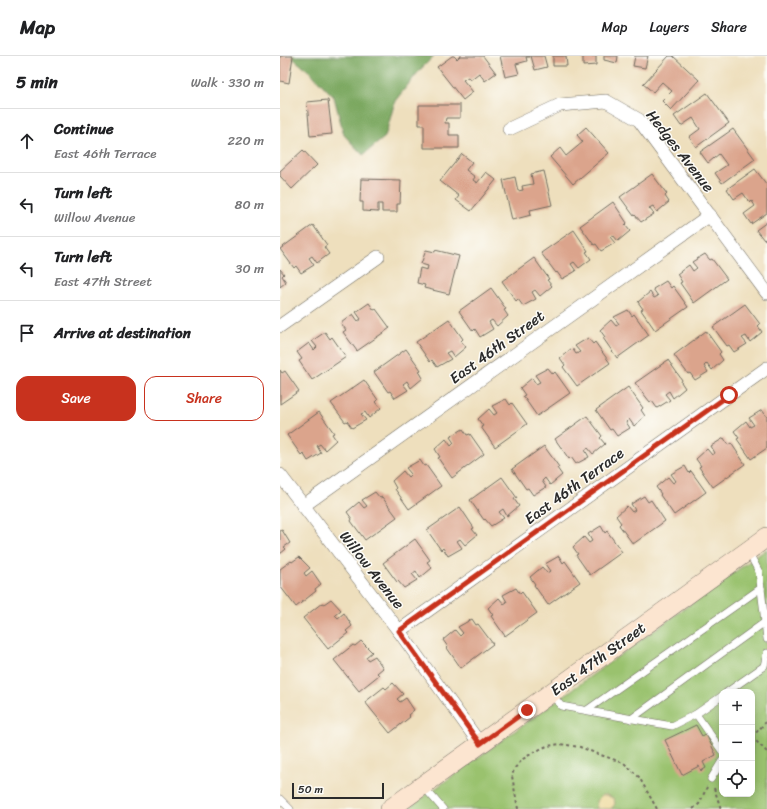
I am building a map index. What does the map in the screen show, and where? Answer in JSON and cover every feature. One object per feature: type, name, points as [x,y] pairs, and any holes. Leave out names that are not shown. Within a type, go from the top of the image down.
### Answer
[{"type":"main road","name":"East 47th Street","points":[[390,809],[767,537]]},
{"type":"street","name":"Hedges Avenue","points":[[509,129],[560,105],[606,101],[639,120],[767,293]]},
{"type":"street","name":"East 46th Street","points":[[302,506],[710,215]]},
{"type":"street","points":[[280,326],[378,257]]},
{"type":"street","name":"East 46th Terrace","points":[[399,631],[767,368]]},
{"type":"street","name":"Willow Avenue","points":[[280,475],[302,506],[399,631],[480,744]]},
{"type":"lane","points":[[748,551],[759,572],[767,639]]},
{"type":"lane","points":[[587,710],[761,588]]},
{"type":"lane","points":[[631,719],[765,622]]},
{"type":"lane","points":[[731,689],[764,666],[767,653]]},
{"type":"lane","points":[[551,693],[562,706],[672,726],[696,714],[719,699]]},
{"type":"lane","points":[[696,714],[719,747]]},
{"type":"lane","points":[[711,779],[719,766]]},
{"type":"lane","points":[[422,785],[442,809]]},
{"type":"lane","points":[[280,799],[290,809]]},
{"type":"path","points":[[755,734],[767,721]]},
{"type":"path","points":[[755,740],[767,752]]},
{"type":"path","points":[[518,809],[512,776],[514,769],[523,759],[534,752],[547,746],[560,744],[580,747],[624,763],[639,777],[657,809]]},
{"type":"path","points":[[693,809],[699,804],[711,779]]},
{"type":"path","points":[[711,779],[721,809]]},
{"type":"green space","points":[[290,56],[434,56],[419,71],[395,101],[385,137],[363,155],[344,135],[334,97],[310,72]]},
{"type":"green space","points":[[767,549],[767,809],[407,809]]},
{"type":"sand","points":[[602,795],[607,795],[614,799],[615,804],[611,809],[597,809],[596,801]]},
{"type":"building","points":[[280,56],[293,56],[289,83],[280,81]]},
{"type":"building","points":[[452,56],[457,59],[460,56],[483,56],[496,73],[485,81],[479,73],[470,80],[468,77],[463,80],[473,92],[463,100],[437,67]]},
{"type":"building","points":[[500,56],[530,57],[526,57],[527,61],[516,64],[519,74],[505,77]]},
{"type":"building","points":[[531,56],[544,56],[547,67],[535,70]]},
{"type":"building","points":[[553,56],[566,56],[567,66],[553,66]]},
{"type":"building","points":[[583,56],[596,56],[596,65],[583,66]]},
{"type":"building","points":[[604,56],[618,56],[617,63],[604,60]]},
{"type":"building","points":[[635,56],[648,56],[645,68],[633,66]]},
{"type":"building","points":[[669,56],[673,56],[699,80],[671,110],[662,101],[672,91],[662,82],[653,92],[643,84]]},
{"type":"building","points":[[707,93],[729,123],[696,147],[689,137],[700,129],[693,118],[681,126],[674,116]]},
{"type":"building","points":[[328,100],[332,134],[310,136],[307,102]]},
{"type":"building","points":[[419,105],[460,105],[460,118],[446,118],[445,123],[449,123],[449,135],[459,135],[459,148],[424,148],[424,125],[419,125]]},
{"type":"building","points":[[586,127],[609,153],[573,184],[550,157],[560,148],[566,156],[583,142],[577,135]]},
{"type":"building","points":[[733,129],[755,159],[722,183],[715,173],[727,165],[719,154],[708,163],[700,152]]},
{"type":"building","points":[[303,150],[317,165],[292,189],[280,176],[280,171]]},
{"type":"building","points":[[462,154],[472,162],[466,170],[475,177],[473,180],[477,183],[486,172],[496,180],[471,211],[456,200],[459,196],[440,181]]},
{"type":"building","points":[[755,169],[767,185],[767,213],[751,224],[744,214],[755,206],[752,201],[750,203],[743,193],[734,199],[727,189]]},
{"type":"building","points":[[544,171],[552,205],[530,210],[531,215],[512,220],[503,180],[515,177],[518,191],[523,190],[522,186],[533,184],[531,174]]},
{"type":"building","points":[[652,174],[667,194],[665,196],[669,202],[657,212],[653,206],[649,208],[654,214],[641,222],[635,215],[634,216],[620,197]]},
{"type":"building","points":[[361,179],[401,180],[400,204],[397,204],[397,212],[382,212],[382,204],[378,204],[378,212],[363,211],[363,202],[360,202]]},
{"type":"building","points":[[613,202],[627,223],[625,225],[630,231],[618,241],[613,235],[610,237],[615,243],[601,251],[596,244],[594,245],[580,226]]},
{"type":"building","points":[[767,222],[767,238],[764,240],[756,230]]},
{"type":"building","points":[[313,225],[327,245],[324,247],[329,254],[317,263],[312,256],[309,258],[314,265],[301,273],[296,266],[294,268],[280,249]]},
{"type":"building","points":[[574,230],[588,251],[586,252],[591,259],[579,268],[574,262],[571,264],[576,271],[562,279],[541,253]]},
{"type":"building","points":[[426,250],[435,252],[435,250],[459,256],[449,294],[424,288],[425,285],[417,283],[420,268],[427,270],[428,266],[421,264]]},
{"type":"building","points":[[705,254],[710,260],[712,259],[727,279],[694,303],[680,283],[682,282],[677,274],[689,265],[693,271],[697,268],[692,262]]},
{"type":"building","points":[[534,258],[549,279],[547,280],[552,286],[540,296],[535,290],[532,292],[536,299],[523,306],[518,299],[516,301],[502,281]]},
{"type":"building","points":[[280,269],[284,274],[282,276],[286,282],[280,287]]},
{"type":"building","points":[[666,281],[671,288],[673,286],[688,307],[655,330],[641,310],[643,309],[638,302],[650,292],[654,298],[658,296],[653,289]]},
{"type":"building","points":[[491,288],[506,309],[504,310],[508,316],[497,326],[492,320],[489,322],[493,329],[480,337],[475,329],[473,331],[459,311]]},
{"type":"building","points":[[369,303],[374,310],[376,309],[390,328],[357,351],[343,332],[346,330],[341,323],[353,314],[358,321],[361,319],[356,312]]},
{"type":"building","points":[[745,304],[760,324],[758,326],[762,332],[750,342],[746,336],[742,338],[747,344],[734,352],[729,345],[727,346],[713,327]]},
{"type":"building","points":[[628,310],[632,316],[634,314],[649,335],[617,358],[603,338],[605,337],[600,330],[611,320],[616,326],[619,324],[614,317]]},
{"type":"building","points":[[449,319],[463,339],[461,341],[466,347],[454,357],[450,351],[446,353],[451,359],[437,367],[432,360],[430,362],[416,342]]},
{"type":"building","points":[[706,331],[721,352],[719,354],[723,360],[712,370],[707,363],[704,366],[708,372],[695,380],[690,373],[688,374],[674,355]]},
{"type":"building","points":[[325,332],[330,339],[332,337],[346,357],[312,380],[299,361],[302,359],[297,352],[309,343],[314,350],[317,347],[312,341]]},
{"type":"building","points":[[588,338],[593,344],[595,342],[610,363],[577,386],[563,367],[565,365],[560,358],[572,348],[576,354],[580,352],[575,346]]},
{"type":"building","points":[[406,349],[421,370],[419,371],[423,378],[411,388],[407,381],[403,384],[408,390],[395,398],[390,391],[388,392],[374,372]]},
{"type":"building","points":[[668,360],[682,380],[681,382],[685,388],[673,398],[669,391],[665,394],[670,400],[657,408],[652,401],[650,402],[635,383]]},
{"type":"building","points":[[548,368],[553,374],[555,372],[570,393],[537,416],[523,396],[525,395],[520,388],[532,378],[536,384],[540,382],[535,375]]},
{"type":"building","points":[[280,370],[282,373],[285,371],[299,391],[280,404]]},
{"type":"building","points":[[364,380],[378,400],[376,402],[381,408],[369,418],[365,412],[361,414],[366,420],[352,428],[347,421],[345,422],[331,403]]},
{"type":"building","points":[[628,387],[643,408],[641,410],[645,416],[634,426],[629,419],[626,422],[630,428],[617,436],[612,429],[610,430],[596,410]]},
{"type":"building","points":[[506,399],[510,405],[512,403],[527,424],[495,447],[481,427],[483,426],[478,419],[489,409],[494,415],[497,413],[492,406]]},
{"type":"building","points":[[762,410],[767,417],[767,448],[751,459],[737,439],[739,438],[734,431],[746,421],[750,427],[754,425],[749,418]]},
{"type":"building","points":[[319,412],[334,433],[332,434],[336,440],[325,450],[320,444],[317,446],[321,453],[308,461],[303,453],[301,455],[287,435]]},
{"type":"building","points":[[587,416],[602,436],[600,438],[605,444],[593,454],[588,448],[585,450],[589,457],[576,464],[571,457],[569,459],[555,439]]},
{"type":"building","points":[[463,429],[467,435],[470,434],[484,454],[452,478],[438,458],[440,457],[435,449],[446,439],[451,446],[454,443],[450,437]]},
{"type":"building","points":[[724,438],[728,445],[731,443],[745,464],[713,487],[699,467],[701,466],[696,459],[707,449],[712,455],[715,453],[711,446]]},
{"type":"building","points":[[544,446],[559,467],[557,468],[562,475],[550,485],[545,478],[542,481],[546,487],[533,495],[528,488],[526,489],[512,469]]},
{"type":"building","points":[[420,460],[424,466],[426,465],[441,486],[409,509],[395,489],[396,488],[392,481],[403,471],[408,477],[411,474],[406,468]]},
{"type":"building","points":[[685,466],[689,473],[691,471],[706,492],[674,515],[656,487],[668,477],[673,483],[676,481],[671,474]]},
{"type":"building","points":[[502,477],[517,498],[514,499],[519,506],[507,516],[503,509],[499,512],[504,518],[491,526],[485,519],[484,520],[470,500]]},
{"type":"building","points":[[375,492],[380,498],[382,497],[397,517],[365,540],[351,521],[352,519],[347,512],[359,502],[364,508],[367,506],[362,500]]},
{"type":"building","points":[[644,496],[648,502],[651,500],[665,521],[633,544],[619,525],[621,523],[616,516],[627,506],[632,512],[635,510],[631,504]]},
{"type":"building","points":[[460,507],[477,535],[465,545],[460,539],[457,541],[462,548],[448,556],[443,548],[441,550],[427,530]]},
{"type":"building","points":[[601,526],[605,533],[607,531],[622,552],[590,575],[576,555],[578,554],[573,547],[584,537],[589,543],[592,541],[588,534]]},
{"type":"building","points":[[282,530],[290,543],[284,547],[286,549],[280,554],[280,531]]},
{"type":"building","points":[[415,539],[430,560],[427,562],[432,568],[420,578],[416,571],[412,574],[417,580],[404,588],[398,581],[397,582],[383,563]]},
{"type":"building","points":[[559,556],[563,563],[565,561],[580,582],[548,605],[530,577],[542,567],[547,573],[550,571],[545,564]]},
{"type":"building","points":[[299,557],[310,568],[304,573],[306,576],[312,571],[321,584],[315,589],[316,591],[296,607],[280,586],[280,569]]},
{"type":"building","points":[[516,588],[520,594],[522,592],[537,613],[505,636],[491,616],[493,615],[488,608],[499,598],[504,604],[507,602],[503,595]]},
{"type":"building","points":[[331,599],[341,610],[335,615],[338,618],[344,613],[352,626],[346,631],[348,633],[328,649],[303,618],[322,603],[324,604]]},
{"type":"building","points":[[472,619],[476,625],[478,624],[493,644],[461,668],[443,640],[455,630],[460,636],[463,633],[458,627]]},
{"type":"building","points":[[361,641],[372,652],[366,657],[368,660],[375,656],[383,668],[377,673],[379,675],[359,691],[334,660],[353,645],[355,646]]},
{"type":"building","points":[[393,683],[403,694],[397,699],[400,702],[406,698],[414,710],[408,715],[410,717],[390,733],[365,702],[384,687],[386,689]]},
{"type":"building","points":[[696,725],[702,736],[706,734],[716,755],[703,762],[706,768],[701,771],[699,766],[682,775],[665,740]]},
{"type":"route","points":[[527,710],[480,744],[399,631],[729,395]]}]
